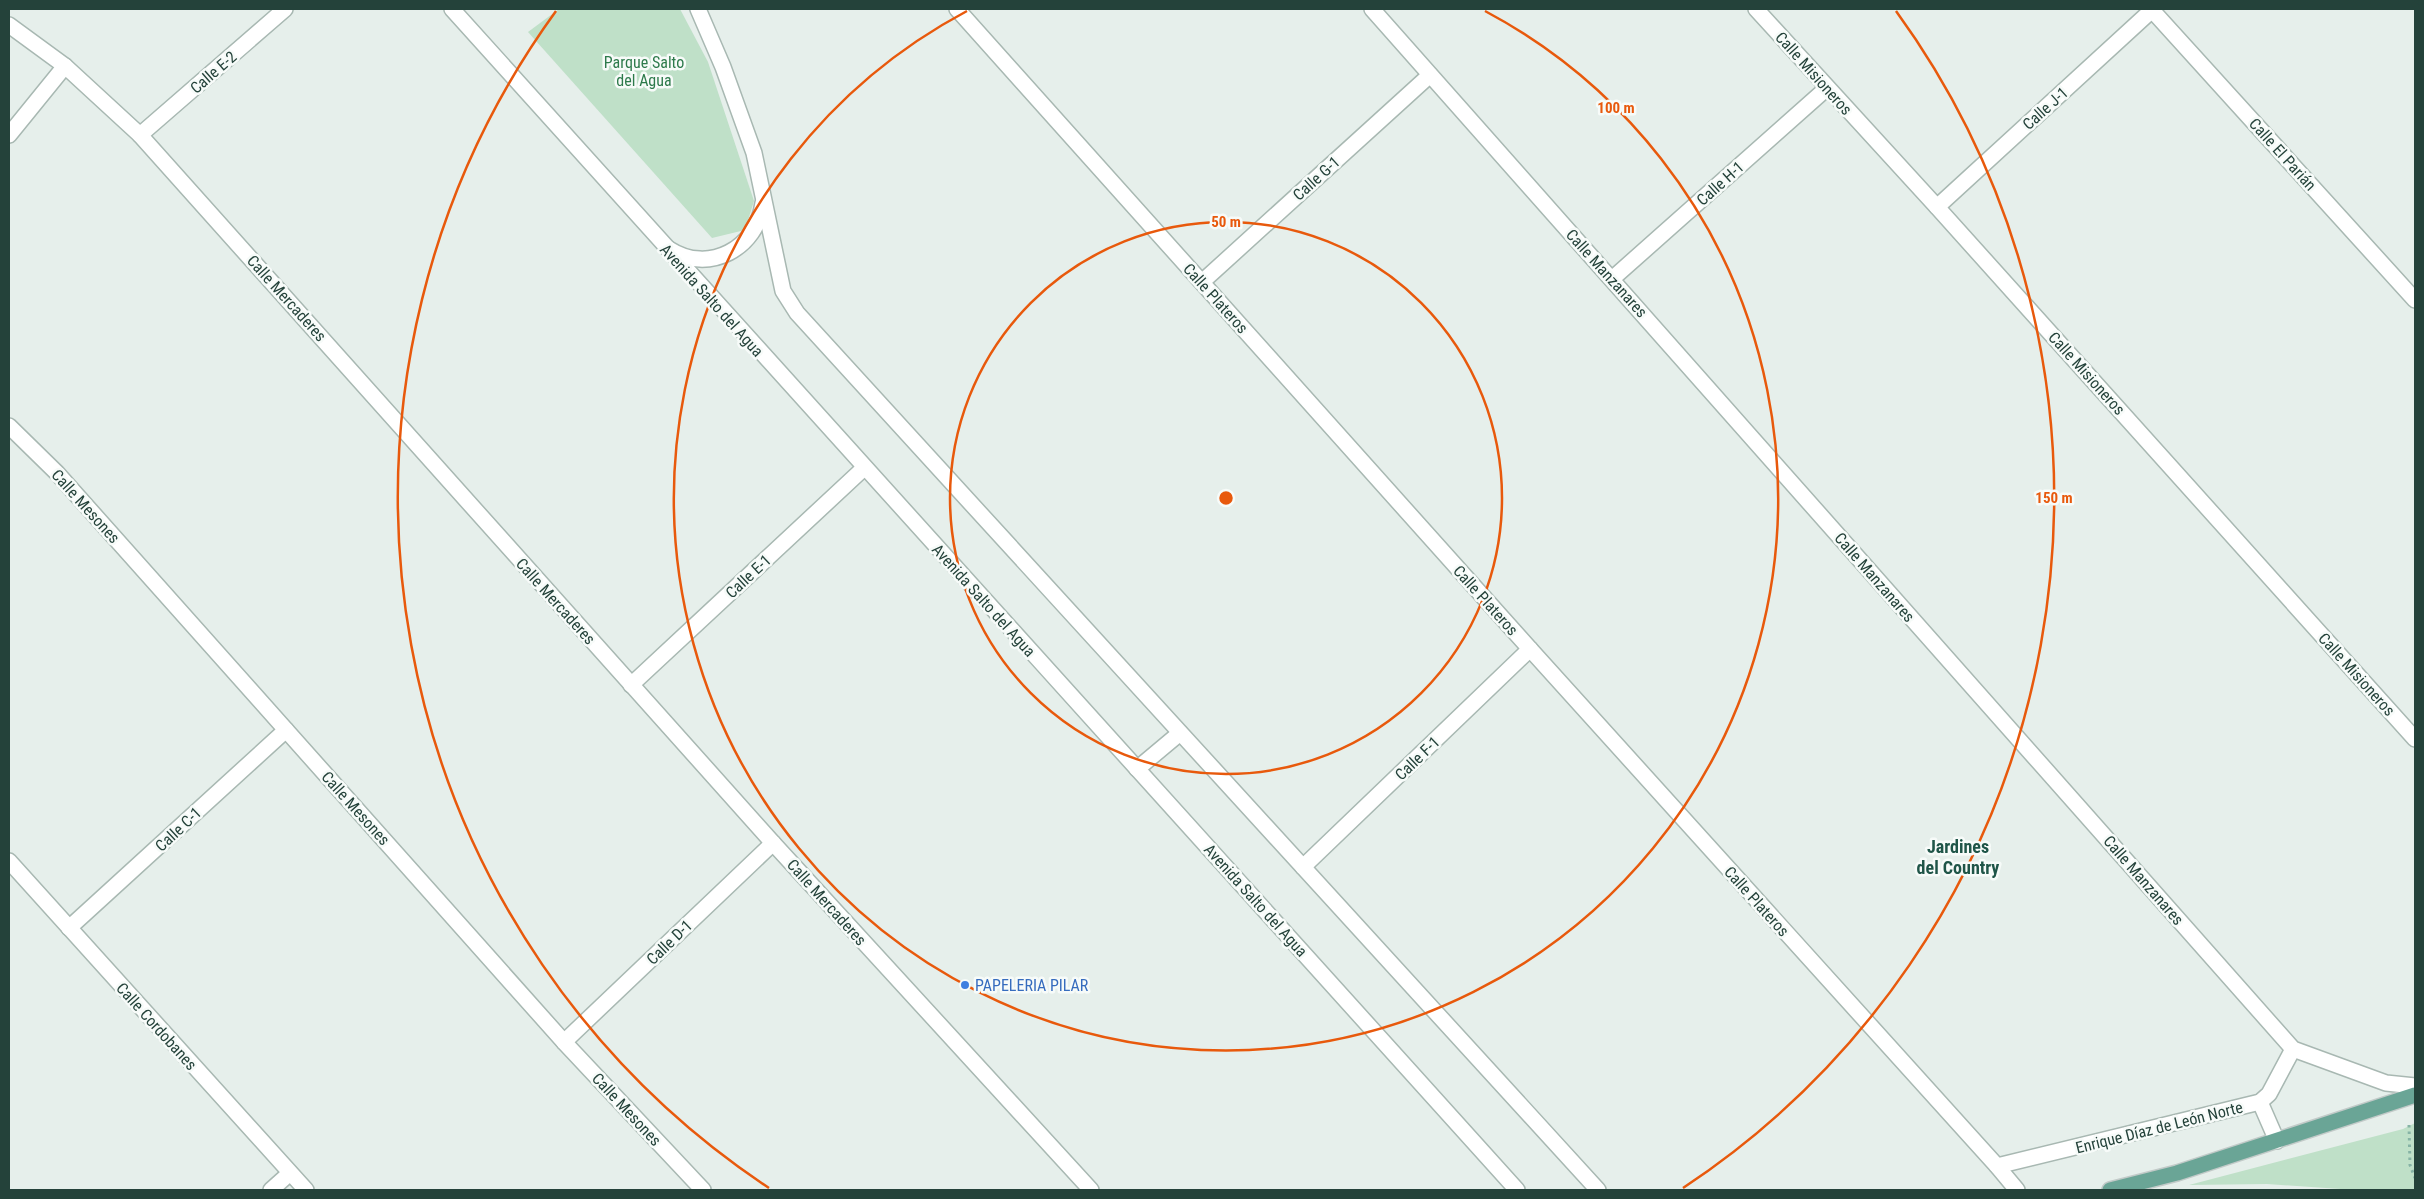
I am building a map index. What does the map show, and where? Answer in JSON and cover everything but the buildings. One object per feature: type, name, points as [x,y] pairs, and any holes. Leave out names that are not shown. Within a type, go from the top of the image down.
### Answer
[{"type":"main road","points":[[2110,1190],[2177,1173],[2277,1141],[2413,1093]]},
{"type":"street","name":"Calle E-2","points":[[140,135],[285,9]]},
{"type":"street","name":"Avenida Salto del Agua","points":[[452,9],[658,240],[1517,1190]]},
{"type":"street","points":[[698,9],[723,67],[754,153],[783,291],[797,313],[1598,1190]]},
{"type":"street","name":"Calle Plateros","points":[[957,9],[1530,649],[1998,1166],[2017,1190]]},
{"type":"street","name":"Calle Manzanares","points":[[1372,9],[2293,1049],[2413,1093]]},
{"type":"street","name":"Calle Misioneros","points":[[1756,9],[1937,207],[2415,739]]},
{"type":"street","name":"Calle J-1","points":[[1937,207],[2152,9]]},
{"type":"street","name":"Calle El Parián","points":[[2152,9],[2415,300]]},
{"type":"street","name":"Calle Mercaderes","points":[[9,25],[65,66],[140,135],[773,843],[1091,1190]]},
{"type":"street","points":[[9,135],[65,66]]},
{"type":"street","name":"Calle G-1","points":[[1202,282],[1430,75]]},
{"type":"street","name":"Calle H-1","points":[[1612,279],[1827,88]]},
{"type":"street","points":[[658,240],[671,250],[686,257],[702,260],[718,258],[734,251],[746,242],[759,222],[764,198]]},
{"type":"street","name":"Calle Mesones","points":[[9,426],[57,473],[564,1042],[703,1190]]},
{"type":"street","name":"Calle E-1","points":[[631,685],[864,468]]},
{"type":"street","name":"Calle F-1","points":[[1303,868],[1530,649]]},
{"type":"street","name":"Calle C-1","points":[[69,928],[286,730]]},
{"type":"street","points":[[1137,769],[1180,733]]},
{"type":"street","name":"Calle D-1","points":[[564,1042],[773,843]]},
{"type":"street","name":"Calle Cordobanes","points":[[9,861],[306,1190]]},
{"type":"street","name":"Enrique Díaz de León Norte","points":[[1998,1166],[2260,1102],[2270,1094],[2293,1049]]},
{"type":"street","points":[[2260,1102],[2277,1141]]},
{"type":"street","points":[[271,1190],[290,1173]]},
{"type":"path","points":[[2413,1093],[2410,1165],[2415,1178]]},
{"type":"green space","name":"Parque Salto del Agua","points":[[559,9],[680,9],[708,62],[754,201],[745,230],[712,238],[528,32]]},
{"type":"green space","points":[[2415,1123],[2415,1190],[2355,1190],[2267,1184],[2189,1185],[2403,1129]]},
{"type":"place","name":"PAPELERIA PILAR","points":[[965,985]]},
{"type":"district","name":"Jardines del Country","points":[[1958,858]]}]
